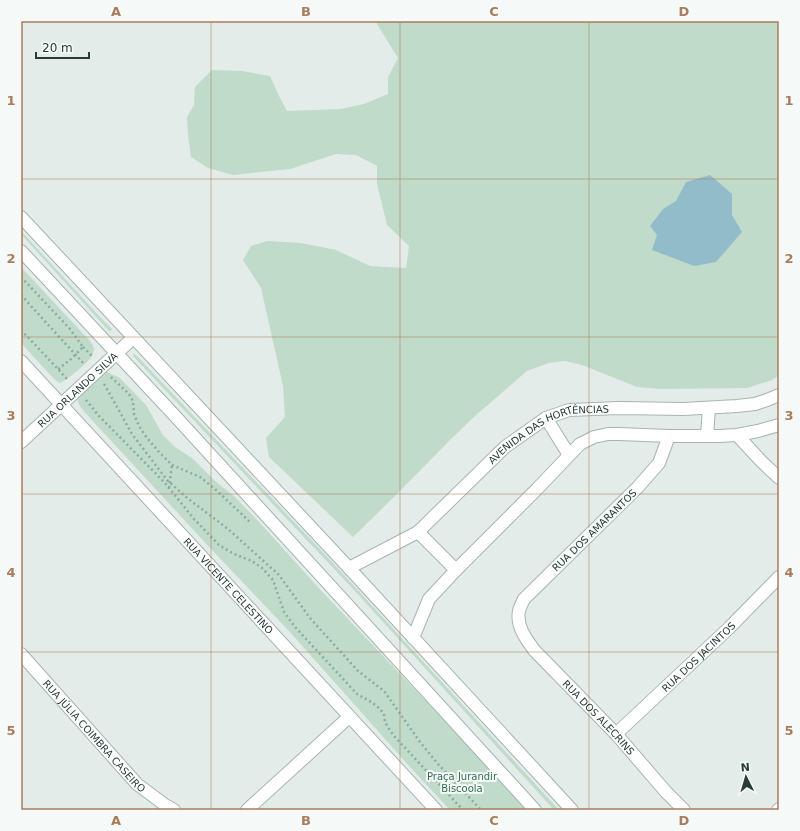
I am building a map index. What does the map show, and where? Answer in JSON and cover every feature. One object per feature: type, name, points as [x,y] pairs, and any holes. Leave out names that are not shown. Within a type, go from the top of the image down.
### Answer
[{"type":"street","points":[[21,217],[349,568],[572,810]]},
{"type":"street","points":[[21,251],[117,353],[535,810]]},
{"type":"street","name":"RUA ORLANDO SILVA","points":[[21,442],[133,338]]},
{"type":"street","name":"RUA VICENTE CELESTINO","points":[[21,361],[436,810]]},
{"type":"street","name":"AVENIDA DAS HORTÊNCIAS","points":[[349,568],[418,532],[505,447],[546,418],[568,410],[619,408],[683,409],[737,406],[755,404],[779,395]]},
{"type":"street","points":[[707,436],[709,408]]},
{"type":"street","points":[[546,418],[569,455]]},
{"type":"street","name":"AVENIDA DAS HORTÊNCIAS","points":[[413,638],[429,599],[580,444],[594,436],[619,434],[669,436],[737,435],[779,425]]},
{"type":"street","points":[[737,435],[779,478]]},
{"type":"street","name":"RUA DOS AMARANTOS","points":[[519,622],[519,612],[524,599],[638,487],[658,463],[669,436]]},
{"type":"street","points":[[418,532],[456,570]]},
{"type":"street","name":"RUA DOS JACINTOS","points":[[616,734],[729,628],[779,577]]},
{"type":"street","name":"RUA DOS ALECRINS","points":[[519,622],[522,634],[534,650],[616,734],[666,792],[684,810]]},
{"type":"street","name":"RUA JÚLIA COIMBRA CASEIRO","points":[[21,654],[137,784],[174,810]]},
{"type":"street","points":[[247,810],[350,717]]},
{"type":"path","points":[[21,277],[92,356]]},
{"type":"path","points":[[21,295],[85,364]]},
{"type":"path","points":[[21,330],[67,379]]},
{"type":"path","points":[[58,369],[83,347]]},
{"type":"path","points":[[101,367],[129,394],[133,402],[134,414],[139,426],[147,438],[172,465],[200,477],[215,489],[255,528]]},
{"type":"path","points":[[101,381],[132,434],[167,480],[186,497],[228,529],[279,575],[310,618],[354,666],[384,691],[420,742],[438,764],[481,810]]},
{"type":"path","points":[[84,397],[99,416],[169,488],[194,519],[219,545],[234,554],[252,561],[262,568],[273,580],[284,612],[296,627],[357,694],[373,703],[380,709],[384,714],[385,722],[392,733],[462,810]]},
{"type":"path","points":[[169,488],[172,465]]},
{"type":"green space","points":[[377,21],[779,21],[779,375],[772,380],[747,388],[660,389],[637,387],[582,365],[564,361],[549,363],[527,371],[476,415],[353,537],[269,457],[266,438],[285,417],[283,386],[261,288],[243,260],[251,246],[268,241],[301,243],[336,250],[370,266],[406,268],[409,246],[387,225],[377,184],[377,166],[356,155],[336,154],[290,169],[233,175],[208,168],[191,157],[187,117],[194,105],[195,87],[212,70],[242,71],[270,76],[287,111],[341,109],[364,104],[388,94],[388,77],[398,58],[377,24]]},
{"type":"green space","points":[[21,231],[112,329],[111,331],[109,331],[21,234]]},
{"type":"green space","points":[[21,267],[94,347],[92,355],[86,363],[73,375],[60,383],[53,378],[21,343]]},
{"type":"green space","points":[[133,353],[334,564],[559,810],[554,810],[354,590],[133,356]]},
{"type":"green space","name":"Praça Jurandir Biscoola","points":[[107,372],[120,378],[146,405],[163,435],[175,447],[192,458],[214,480],[235,497],[262,525],[316,585],[527,810],[450,810],[289,631],[82,409],[77,398],[103,373]]},
{"type":"water","points":[[710,175],[732,194],[732,215],[742,232],[716,262],[694,266],[652,250],[657,235],[650,226],[663,209],[676,201],[686,182]]}]
